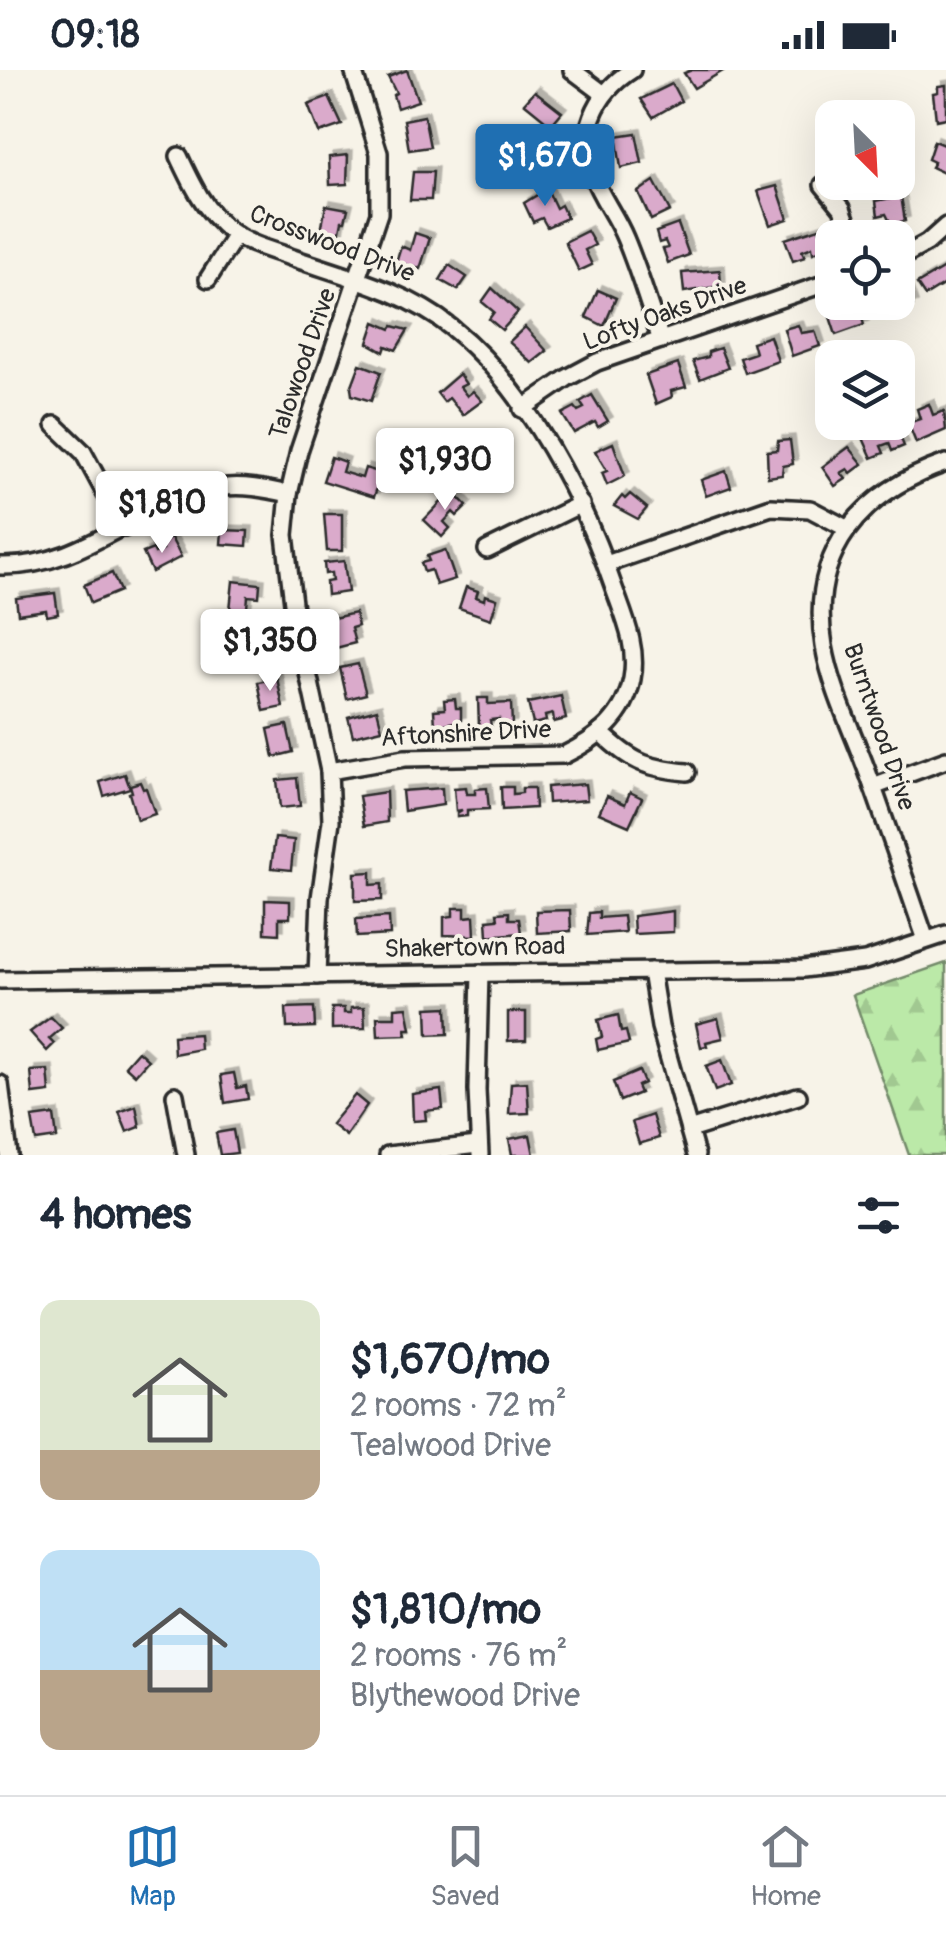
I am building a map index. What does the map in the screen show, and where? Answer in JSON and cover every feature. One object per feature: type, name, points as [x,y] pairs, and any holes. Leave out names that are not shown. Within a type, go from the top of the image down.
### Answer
[{"type":"street","name":"Talowood Drive","points":[[317,976],[320,898],[331,821],[328,771],[287,564],[285,535],[299,451],[377,222],[382,183],[375,133],[353,70]]},
{"type":"street","points":[[572,70],[604,94]]},
{"type":"street","points":[[632,70],[604,94],[589,127],[589,164],[626,240],[661,340]]},
{"type":"street","name":"Crosswood Drive","points":[[179,156],[206,206],[236,236],[404,298],[453,329],[486,360],[522,409],[581,504],[630,636],[634,664],[624,703],[600,732]]},
{"type":"street","points":[[915,249],[946,226]]},
{"type":"street","points":[[208,279],[236,236]]},
{"type":"street","name":"Lofty Oaks Drive","points":[[522,409],[584,368],[815,288]]},
{"type":"street","points":[[54,424],[83,452],[124,528]]},
{"type":"street","points":[[606,564],[771,507],[810,510],[846,528],[861,510],[898,482],[946,462]]},
{"type":"street","points":[[0,566],[64,558],[180,498],[217,488],[244,487],[289,494]]},
{"type":"street","points":[[488,550],[581,504]]},
{"type":"street","name":"Burntwood Drive","points":[[846,528],[825,585],[822,633],[830,670],[926,940]]},
{"type":"street","points":[[600,732],[639,764],[687,772]]},
{"type":"street","name":"Aftonshire Drive","points":[[328,771],[405,758],[564,754],[600,732]]},
{"type":"street","points":[[873,787],[946,760]]},
{"type":"street","name":"Shakertown Road","points":[[0,980],[825,968],[865,961],[946,934]]},
{"type":"street","points":[[651,971],[660,1027],[696,1155]]},
{"type":"street","points":[[388,1155],[479,1150],[480,973]]},
{"type":"street","points":[[0,1084],[9,1155]]},
{"type":"street","points":[[176,1095],[186,1155]]},
{"type":"street","points":[[690,1130],[798,1096]]},
{"type":"green space","points":[[946,963],[946,1155],[909,1155],[853,995]]},
{"type":"building","points":[[407,70],[418,101],[397,108],[393,95],[396,93],[388,77]]},
{"type":"building","points":[[723,71],[694,88],[684,73]]},
{"type":"building","points":[[672,84],[681,101],[653,117],[641,99]]},
{"type":"building","points":[[946,85],[946,118],[936,120],[933,93],[938,92],[938,86]]},
{"type":"building","points":[[535,91],[562,112],[551,125],[524,103]]},
{"type":"building","points":[[329,97],[342,125],[319,133],[308,105]]},
{"type":"building","points":[[424,116],[430,147],[409,150],[404,120]]},
{"type":"building","points":[[636,133],[642,163],[621,168],[616,136]]},
{"type":"building","points":[[934,141],[946,146],[946,174],[931,167],[934,162],[928,159]]},
{"type":"building","points":[[540,143],[548,173],[526,177],[524,161],[519,161],[516,146]]},
{"type":"building","points":[[348,155],[347,184],[330,185],[329,157]]},
{"type":"building","points":[[413,172],[433,172],[431,200],[410,200]]},
{"type":"building","points":[[654,181],[670,211],[651,220],[638,192]]},
{"type":"building","points":[[777,186],[788,219],[770,225],[758,191]]},
{"type":"building","points":[[547,189],[556,208],[561,205],[567,218],[547,227],[542,218],[533,222],[524,203]]},
{"type":"building","points":[[902,200],[905,220],[889,220],[886,214],[878,216],[876,201]]},
{"type":"building","points":[[326,205],[348,209],[339,236],[321,231]]},
{"type":"building","points":[[678,224],[689,255],[668,263],[663,249],[668,248],[665,241],[659,243],[656,232]]},
{"type":"building","points":[[815,229],[815,252],[812,247],[802,251],[805,257],[793,261],[785,239]]},
{"type":"building","points":[[587,231],[595,245],[585,250],[592,265],[579,271],[565,242]]},
{"type":"building","points":[[415,233],[430,238],[420,269],[396,262],[401,246],[410,250]]},
{"type":"building","points":[[449,265],[467,277],[458,290],[440,280]]},
{"type":"building","points":[[944,268],[946,283],[925,296],[917,284]]},
{"type":"building","points":[[720,270],[721,286],[684,292],[682,273]]},
{"type":"building","points":[[492,288],[518,312],[502,330],[489,319],[494,312],[482,302]]},
{"type":"building","points":[[598,290],[616,298],[604,326],[586,317]]},
{"type":"building","points":[[831,320],[862,320],[864,325],[836,335]]},
{"type":"building","points":[[375,322],[391,329],[393,326],[408,330],[396,350],[386,346],[384,352],[368,343]]},
{"type":"building","points":[[798,325],[801,333],[815,331],[815,348],[792,356],[784,329]]},
{"type":"building","points":[[525,327],[547,351],[532,363],[509,342]]},
{"type":"building","points":[[770,336],[778,361],[745,373],[740,358],[755,353],[752,342]]},
{"type":"building","points":[[720,348],[728,368],[700,379],[693,361]]},
{"type":"building","points":[[360,364],[381,372],[371,401],[352,395]]},
{"type":"building","points":[[678,364],[686,387],[671,391],[672,397],[656,404],[646,375]]},
{"type":"building","points":[[459,374],[466,384],[460,387],[467,396],[473,391],[482,401],[463,415],[449,398],[444,402],[437,393]]},
{"type":"building","points":[[592,395],[608,421],[598,427],[595,422],[574,433],[562,414],[575,407],[578,411],[584,408],[580,402]]},
{"type":"building","points":[[929,404],[933,415],[944,411],[946,430],[916,443],[915,421],[920,419],[917,409]]},
{"type":"building","points":[[790,440],[793,464],[783,466],[782,475],[768,477],[767,451],[777,450],[778,441]]},
{"type":"building","points":[[864,440],[901,440],[904,446],[892,451],[889,443],[881,446],[884,453],[872,458]]},
{"type":"building","points":[[613,443],[625,476],[607,485],[602,473],[607,471],[595,451]]},
{"type":"building","points":[[849,447],[863,464],[851,473],[848,469],[841,473],[846,479],[835,486],[822,467]]},
{"type":"building","points":[[331,457],[345,462],[342,472],[362,478],[365,468],[382,473],[374,497],[323,481]]},
{"type":"building","points":[[726,471],[731,487],[706,496],[701,480]]},
{"type":"building","points":[[452,491],[467,506],[457,516],[453,512],[444,522],[450,528],[442,537],[424,520]]},
{"type":"building","points":[[630,494],[647,508],[638,519],[614,506],[622,496],[625,499]]},
{"type":"building","points":[[324,514],[342,514],[342,551],[327,551]]},
{"type":"building","points":[[222,530],[248,531],[247,546],[221,544]]},
{"type":"building","points":[[171,538],[181,557],[152,572],[143,553],[163,550],[160,544]]},
{"type":"building","points":[[445,550],[455,579],[436,585],[431,570],[424,572],[421,563],[429,561],[427,556]]},
{"type":"building","points":[[344,561],[348,592],[327,595],[326,582],[332,581],[331,573],[325,574],[324,563]]},
{"type":"building","points":[[112,573],[120,591],[91,603],[84,585]]},
{"type":"building","points":[[233,581],[260,584],[259,597],[248,596],[246,620],[229,619]]},
{"type":"building","points":[[466,587],[478,591],[476,597],[497,599],[491,619],[459,608]]},
{"type":"building","points":[[55,593],[58,614],[47,616],[46,610],[18,614],[16,598]]},
{"type":"building","points":[[355,613],[358,626],[351,628],[355,643],[336,648],[329,619]]},
{"type":"building","points":[[269,633],[275,659],[244,666],[242,658],[253,655],[249,638]]},
{"type":"building","points":[[358,664],[366,694],[347,699],[340,668]]},
{"type":"building","points":[[277,678],[283,707],[264,711],[258,682]]},
{"type":"building","points":[[561,696],[566,719],[554,722],[553,714],[545,716],[546,721],[533,724],[528,703]]},
{"type":"building","points":[[478,698],[488,698],[488,704],[511,703],[512,725],[499,726],[499,719],[490,720],[491,726],[479,727]]},
{"type":"building","points":[[455,699],[456,708],[461,708],[461,721],[435,726],[434,710],[445,709],[444,700]]},
{"type":"building","points":[[377,709],[382,729],[353,736],[348,717]]},
{"type":"building","points":[[287,725],[293,752],[274,757],[268,729]]},
{"type":"building","points":[[125,774],[130,788],[104,796],[100,782]]},
{"type":"building","points":[[297,778],[300,806],[280,808],[277,780]]},
{"type":"building","points":[[140,782],[155,814],[137,820],[129,793],[130,785]]},
{"type":"building","points":[[585,784],[587,800],[548,803],[547,787]]},
{"type":"building","points":[[466,787],[467,794],[487,788],[489,809],[467,810],[467,816],[457,817],[462,810],[456,811],[454,788]]},
{"type":"building","points":[[501,787],[513,787],[513,794],[522,793],[522,788],[534,788],[535,808],[502,810]]},
{"type":"building","points":[[442,788],[443,805],[404,811],[402,791]]},
{"type":"building","points":[[386,792],[387,822],[364,826],[359,796]]},
{"type":"building","points":[[630,792],[642,798],[629,826],[599,813],[607,796],[625,804]]},
{"type":"building","points":[[275,838],[294,840],[291,870],[271,868]]},
{"type":"building","points":[[371,872],[371,885],[382,884],[382,900],[355,901],[355,873]]},
{"type":"building","points":[[265,900],[290,901],[290,918],[279,918],[279,934],[265,933]]},
{"type":"building","points":[[453,908],[465,908],[465,917],[474,916],[475,936],[444,935],[444,917],[453,916]]},
{"type":"building","points":[[570,910],[571,931],[537,933],[536,911]]},
{"type":"building","points":[[673,911],[673,932],[634,934],[633,916]]},
{"type":"building","points":[[509,912],[509,919],[519,919],[521,933],[488,936],[487,920],[498,919],[497,913]]},
{"type":"building","points":[[599,912],[599,918],[623,916],[625,932],[587,935],[589,913]]},
{"type":"building","points":[[389,917],[390,935],[357,937],[356,919]]},
{"type":"building","points":[[314,1007],[315,1027],[287,1028],[286,1008]]},
{"type":"building","points":[[364,1007],[365,1028],[332,1029],[332,1008],[344,1008],[344,1013],[351,1013],[351,1008]]},
{"type":"building","points":[[407,1007],[411,1029],[406,1029],[407,1035],[378,1036],[377,1017],[395,1017],[395,1008]]},
{"type":"building","points":[[447,1007],[448,1034],[428,1035],[427,1008]]},
{"type":"building","points":[[508,1012],[526,1012],[526,1040],[508,1041]]},
{"type":"building","points":[[618,1015],[621,1032],[626,1031],[629,1043],[598,1050],[596,1039],[602,1037],[598,1020]]},
{"type":"building","points":[[51,1017],[62,1028],[49,1039],[54,1044],[47,1051],[30,1032]]},
{"type":"building","points":[[718,1018],[723,1038],[701,1047],[696,1024]]},
{"type":"building","points":[[199,1034],[200,1049],[174,1054],[173,1036]]},
{"type":"building","points":[[138,1051],[148,1060],[135,1075],[125,1066]]},
{"type":"building","points":[[722,1060],[731,1085],[715,1091],[706,1066]]},
{"type":"building","points":[[48,1070],[50,1092],[33,1094],[31,1071]]},
{"type":"building","points":[[639,1071],[644,1083],[637,1086],[640,1093],[620,1101],[613,1082]]},
{"type":"building","points":[[234,1073],[237,1088],[246,1086],[248,1099],[225,1103],[221,1075]]},
{"type":"building","points":[[527,1082],[529,1113],[509,1114],[511,1083]]},
{"type":"building","points":[[441,1090],[443,1109],[425,1111],[426,1120],[413,1121],[412,1094]]},
{"type":"building","points":[[355,1095],[367,1105],[346,1136],[331,1124]]},
{"type":"building","points":[[136,1106],[140,1127],[127,1132],[119,1112]]},
{"type":"building","points":[[54,1115],[57,1138],[36,1141],[32,1118]]},
{"type":"building","points":[[652,1115],[659,1138],[639,1144],[632,1122]]},
{"type":"building","points":[[233,1130],[237,1153],[220,1155],[216,1133]]},
{"type":"building","points":[[530,1135],[534,1155],[512,1155],[509,1139]]}]
